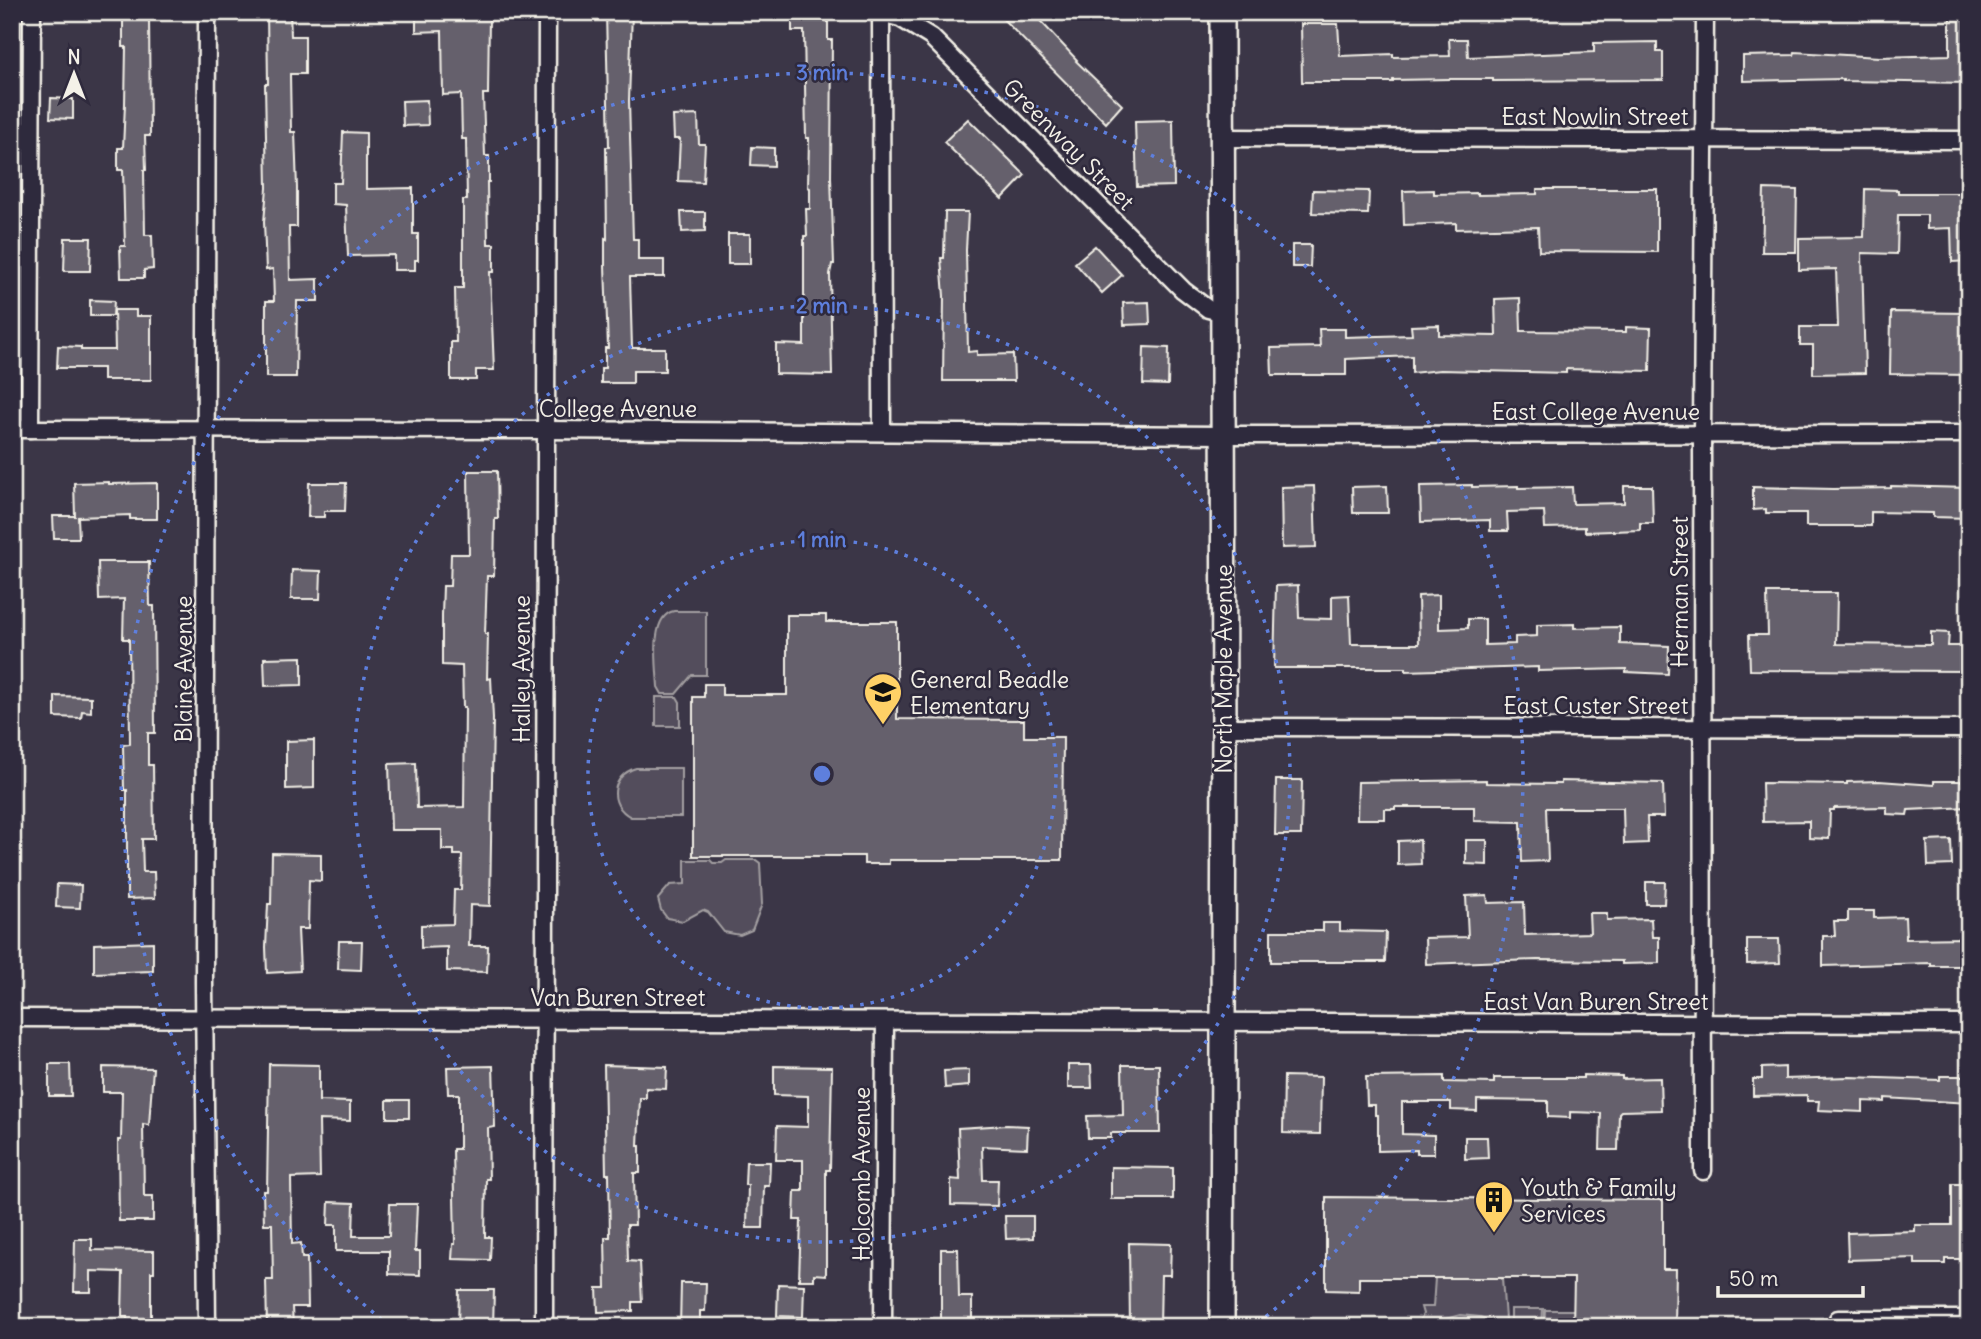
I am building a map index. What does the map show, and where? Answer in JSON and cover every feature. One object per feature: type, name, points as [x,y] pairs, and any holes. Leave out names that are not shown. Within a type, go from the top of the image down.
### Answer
[{"type":"street","points":[[30,429],[32,12]]},
{"type":"street","name":"Blaine Avenue","points":[[207,12],[205,1019],[208,1327]]},
{"type":"street","name":"Halley Avenue","points":[[544,1327],[547,12]]},
{"type":"street","name":"North Maple Avenue","points":[[1222,12],[1222,1327]]},
{"type":"street","name":"Herman Street","points":[[1703,1171],[1702,433],[1705,12]]},
{"type":"street","points":[[881,13],[882,432]]},
{"type":"street","name":"Greenway Street","points":[[881,13],[900,18],[931,37],[1183,290],[1208,309],[1222,312]]},
{"type":"street","name":"East Nowlin Street","points":[[1222,138],[1969,140]]},
{"type":"street","name":"College Avenue","points":[[12,429],[1223,435]]},
{"type":"street","name":"East College Avenue","points":[[1223,435],[1969,434]]},
{"type":"street","name":"East Custer Street","points":[[1224,727],[1969,729]]},
{"type":"street","name":"Van Buren Street","points":[[12,1018],[1223,1022]]},
{"type":"street","name":"Holcomb Avenue","points":[[883,1327],[885,1022]]},
{"type":"street","name":"East Van Buren Street","points":[[1223,1022],[1969,1024]]},
{"type":"street","points":[[1838,1319],[1969,1319]]},
{"type":"shaded area","points":[[12,12],[21,12],[21,394],[12,394]]},
{"type":"shaded area","points":[[674,611],[706,611],[706,675],[692,675],[676,694],[662,694],[658,687],[656,643],[661,622],[666,615]]},
{"type":"shaded area","points":[[656,697],[677,697],[680,702],[680,726],[656,726]]},
{"type":"shaded area","points":[[636,768],[681,768],[681,817],[631,817],[623,812],[615,798],[617,783],[621,777]]},
{"type":"shaded area","points":[[685,860],[722,863],[726,860],[756,860],[760,863],[762,904],[752,930],[740,935],[724,932],[708,912],[703,910],[683,921],[667,918],[658,899],[670,885],[685,884]]},
{"type":"shaded area","points":[[1435,1278],[1502,1278],[1505,1319],[1498,1323],[1480,1317],[1460,1315],[1424,1325],[1420,1320],[1423,1314],[1421,1307],[1433,1307]]},
{"type":"shaded area","points":[[1511,1309],[1543,1309],[1542,1327],[1511,1327]]},
{"type":"shaded area","points":[[1545,1310],[1574,1310],[1573,1327],[1544,1327]]},
{"type":"building","points":[[267,12],[290,12],[291,36],[305,36],[305,74],[290,74],[291,132],[295,132],[297,227],[289,227],[290,280],[318,279],[318,301],[297,301],[296,377],[266,377],[266,301],[274,301],[273,269],[266,270],[264,222],[267,188]]},
{"type":"building","points":[[416,12],[441,12],[441,16],[489,16],[488,94],[483,94],[485,156],[489,156],[488,244],[494,244],[494,272],[490,272],[494,370],[476,370],[476,380],[451,380],[451,342],[456,342],[455,288],[463,288],[463,200],[467,200],[466,139],[462,139],[461,94],[443,95],[442,31],[416,32]]},
{"type":"building","points":[[606,12],[632,12],[629,101],[633,239],[638,239],[638,260],[664,260],[664,277],[630,277],[632,348],[665,348],[665,371],[633,371],[633,383],[601,383],[601,368],[605,368],[605,348],[608,348],[605,266],[606,147],[609,147]]},
{"type":"building","points":[[792,12],[828,12],[828,40],[832,40],[832,375],[776,374],[776,344],[804,345],[804,236],[807,236],[806,209],[810,209],[809,138],[806,138],[804,31],[792,31]]},
{"type":"building","points":[[996,12],[1032,12],[1076,61],[1122,105],[1106,123]]},
{"type":"building","points":[[123,16],[149,16],[150,136],[145,136],[145,235],[152,235],[153,269],[144,270],[144,278],[121,278],[120,246],[125,246],[123,170],[118,170],[118,148],[123,148],[125,104],[126,47],[123,47]]},
{"type":"building","points":[[1950,16],[1969,16],[1969,83],[1843,79],[1743,81],[1743,56],[1794,55],[1795,52],[1879,57],[1950,55]]},
{"type":"building","points":[[1301,24],[1338,24],[1340,56],[1450,56],[1449,39],[1467,39],[1468,57],[1594,52],[1594,43],[1657,42],[1657,52],[1663,52],[1663,80],[1451,79],[1302,82]]},
{"type":"building","points":[[51,98],[73,99],[73,119],[50,118]]},
{"type":"building","points":[[427,100],[428,125],[403,126],[402,101]]},
{"type":"building","points":[[698,115],[699,144],[705,144],[703,182],[678,181],[680,139],[674,139],[673,116]]},
{"type":"building","points":[[968,119],[1025,175],[1002,199],[944,142]]},
{"type":"building","points":[[1173,120],[1174,186],[1137,187],[1135,121]]},
{"type":"building","points":[[343,132],[366,133],[366,189],[413,188],[413,234],[418,234],[418,260],[415,260],[415,270],[394,270],[394,255],[348,256],[346,205],[333,204],[333,183],[341,183]]},
{"type":"building","points":[[752,147],[774,148],[774,166],[751,165]]},
{"type":"building","points":[[1537,189],[1657,189],[1657,252],[1539,251],[1538,227],[1456,229],[1456,223],[1404,225],[1403,191],[1434,190],[1434,194],[1478,195],[1537,194]]},
{"type":"building","points":[[1764,189],[1797,190],[1796,252],[1762,252]]},
{"type":"building","points":[[1865,189],[1898,190],[1898,193],[1969,193],[1969,261],[1952,262],[1951,228],[1927,229],[1927,215],[1898,215],[1897,254],[1862,253],[1865,373],[1813,374],[1813,345],[1800,345],[1800,327],[1838,327],[1836,269],[1799,270],[1799,238],[1864,237]]},
{"type":"building","points":[[1313,190],[1369,191],[1368,214],[1312,213]]},
{"type":"building","points":[[681,212],[705,212],[705,231],[682,232]]},
{"type":"building","points":[[945,212],[968,212],[968,352],[977,351],[977,355],[1013,354],[1014,381],[943,381],[944,296],[941,258],[944,258]]},
{"type":"building","points":[[728,234],[750,234],[750,264],[728,264]]},
{"type":"building","points":[[65,238],[91,238],[90,271],[64,271]]},
{"type":"building","points":[[1292,245],[1311,245],[1310,267],[1292,267]]},
{"type":"building","points":[[1095,246],[1122,275],[1102,293],[1075,263]]},
{"type":"building","points":[[1520,298],[1521,331],[1626,332],[1626,327],[1651,328],[1650,371],[1566,369],[1566,373],[1440,370],[1412,373],[1412,356],[1346,359],[1346,375],[1272,375],[1271,348],[1320,347],[1319,329],[1345,329],[1345,337],[1412,335],[1411,326],[1439,325],[1439,335],[1496,336],[1495,299]]},
{"type":"building","points":[[90,300],[114,301],[113,316],[90,316]]},
{"type":"building","points":[[1149,302],[1150,324],[1124,325],[1123,303]]},
{"type":"building","points":[[114,310],[136,310],[136,316],[151,316],[151,380],[103,380],[103,368],[57,368],[58,346],[81,347],[81,350],[115,350]]},
{"type":"building","points":[[1891,312],[1969,313],[1969,375],[1890,374]]},
{"type":"building","points":[[1144,347],[1169,348],[1168,385],[1143,384]]},
{"type":"building","points":[[468,471],[497,471],[498,519],[495,519],[494,576],[487,576],[485,634],[488,634],[487,679],[491,678],[493,718],[490,906],[470,905],[469,946],[488,946],[487,972],[447,971],[447,947],[421,948],[421,925],[453,924],[454,890],[461,890],[462,855],[454,855],[454,850],[442,850],[442,830],[391,830],[389,764],[416,763],[417,808],[464,807],[465,707],[462,666],[442,665],[442,615],[443,586],[450,586],[451,554],[469,554]]},
{"type":"building","points":[[74,483],[157,483],[157,519],[130,519],[130,515],[78,517],[79,538],[54,538],[53,516],[75,516]]},
{"type":"building","points":[[309,483],[346,483],[345,511],[324,511],[324,517],[308,517]]},
{"type":"building","points":[[1314,486],[1316,547],[1282,548],[1281,487]]},
{"type":"building","points":[[1387,486],[1388,513],[1353,513],[1352,487]]},
{"type":"building","points":[[1420,486],[1572,487],[1573,504],[1624,503],[1624,486],[1652,486],[1653,523],[1640,523],[1640,530],[1585,532],[1585,527],[1545,528],[1544,511],[1507,512],[1508,531],[1490,531],[1490,520],[1421,522]]},
{"type":"building","points":[[1891,486],[1969,488],[1969,518],[1933,517],[1933,513],[1871,512],[1871,526],[1806,526],[1806,513],[1766,513],[1766,509],[1753,510],[1753,487],[1833,489]]},
{"type":"building","points":[[98,562],[149,562],[150,606],[154,606],[155,733],[148,733],[148,765],[153,765],[154,839],[142,839],[143,872],[154,872],[155,898],[127,899],[127,790],[124,790],[123,745],[130,744],[129,639],[123,639],[124,599],[99,600]]},
{"type":"building","points":[[292,570],[321,571],[320,599],[291,599]]},
{"type":"building","points":[[1298,585],[1299,618],[1332,619],[1332,596],[1349,595],[1351,644],[1419,644],[1418,596],[1439,595],[1439,629],[1468,628],[1468,619],[1485,619],[1485,645],[1515,644],[1515,637],[1537,636],[1537,625],[1574,624],[1574,628],[1620,627],[1620,644],[1669,646],[1668,674],[1626,672],[1626,669],[1538,671],[1538,667],[1406,671],[1406,668],[1274,668],[1276,586]]},
{"type":"building","points":[[1767,593],[1837,593],[1836,644],[1931,645],[1931,632],[1949,633],[1948,646],[1967,646],[1967,671],[1750,670],[1749,635],[1768,635]]},
{"type":"building","name":"General Beadle Elementary","points":[[787,615],[826,615],[826,622],[897,622],[897,719],[1024,720],[1024,737],[1063,737],[1062,860],[889,860],[889,864],[864,864],[864,856],[693,856],[693,697],[704,697],[704,684],[722,684],[722,695],[787,695]]},
{"type":"building","points":[[302,657],[302,685],[265,686],[264,658]]},
{"type":"building","points":[[55,696],[91,697],[91,712],[82,711],[81,718],[55,717]]},
{"type":"building","points":[[314,740],[314,788],[286,789],[286,741]]},
{"type":"building","points":[[1276,780],[1302,780],[1301,835],[1275,835]]},
{"type":"building","points":[[1486,780],[1486,783],[1663,783],[1664,817],[1647,817],[1648,843],[1624,844],[1623,808],[1546,808],[1548,861],[1522,862],[1521,822],[1474,821],[1474,807],[1395,807],[1385,809],[1385,819],[1357,819],[1358,782]]},
{"type":"building","points":[[1879,781],[1934,785],[1934,781],[1969,781],[1969,807],[1908,810],[1907,815],[1887,814],[1887,807],[1834,808],[1830,810],[1829,839],[1809,838],[1809,821],[1763,822],[1762,783],[1847,784]]},
{"type":"building","points":[[1420,840],[1421,864],[1398,865],[1398,841]]},
{"type":"building","points":[[1466,840],[1487,840],[1487,865],[1466,864]]},
{"type":"building","points":[[1951,840],[1952,865],[1928,866],[1927,841]]},
{"type":"building","points":[[272,853],[321,854],[321,881],[309,880],[308,929],[298,929],[300,971],[267,973]]},
{"type":"building","points":[[1646,882],[1665,882],[1664,904],[1646,904]]},
{"type":"building","points":[[57,884],[81,885],[80,908],[56,907]]},
{"type":"building","points":[[1487,895],[1488,903],[1524,902],[1525,935],[1590,933],[1589,913],[1607,913],[1607,920],[1651,919],[1652,937],[1659,937],[1659,963],[1537,960],[1426,964],[1425,938],[1468,937],[1466,896]]},
{"type":"building","points":[[1848,911],[1874,911],[1874,918],[1905,917],[1906,939],[1965,938],[1966,966],[1931,966],[1931,963],[1823,966],[1823,936],[1835,936],[1834,921],[1848,921]]},
{"type":"building","points":[[1323,923],[1340,923],[1340,931],[1386,932],[1385,962],[1271,962],[1271,931],[1323,931]]},
{"type":"building","points":[[1747,939],[1779,939],[1780,963],[1747,964]]},
{"type":"building","points":[[339,941],[362,941],[361,970],[338,969]]},
{"type":"building","points":[[153,942],[153,971],[94,973],[94,944]]},
{"type":"building","points":[[49,1064],[70,1064],[71,1096],[49,1096]]},
{"type":"building","points":[[269,1064],[319,1065],[319,1101],[350,1102],[350,1121],[319,1120],[320,1177],[291,1178],[292,1244],[301,1243],[302,1258],[307,1258],[308,1307],[292,1307],[293,1327],[267,1327],[266,1280],[273,1280],[272,1224],[264,1224],[263,1191],[267,1191]]},
{"type":"building","points":[[604,1065],[667,1067],[666,1089],[646,1088],[646,1098],[640,1098],[640,1173],[634,1173],[635,1225],[627,1225],[628,1261],[640,1262],[642,1302],[633,1302],[633,1311],[598,1312],[597,1288],[606,1288],[605,1237],[610,1237]]},
{"type":"building","points":[[1068,1065],[1091,1065],[1092,1088],[1068,1088]]},
{"type":"building","points":[[1122,1065],[1159,1065],[1160,1133],[1111,1133],[1111,1138],[1088,1138],[1087,1116],[1123,1115]]},
{"type":"building","points":[[493,1066],[495,1127],[488,1128],[489,1179],[486,1179],[485,1237],[491,1237],[490,1260],[452,1259],[455,1244],[453,1149],[459,1149],[459,1094],[448,1094],[447,1067]]},
{"type":"building","points":[[774,1066],[832,1067],[830,1170],[826,1170],[826,1275],[814,1274],[814,1280],[799,1280],[801,1220],[794,1220],[795,1191],[803,1191],[803,1160],[776,1160],[777,1126],[808,1127],[808,1096],[774,1095]]},
{"type":"building","points":[[103,1067],[153,1068],[149,1125],[143,1124],[144,1196],[153,1196],[153,1221],[119,1221],[118,1140],[121,1140],[122,1092],[103,1092]]},
{"type":"building","points":[[1785,1067],[1785,1079],[1849,1077],[1940,1080],[1940,1076],[1969,1076],[1969,1103],[1885,1098],[1885,1102],[1863,1101],[1863,1112],[1818,1110],[1819,1101],[1807,1101],[1807,1095],[1753,1096],[1753,1079],[1762,1079],[1762,1068]]},
{"type":"building","points":[[969,1070],[969,1086],[945,1088],[944,1071]]},
{"type":"building","points":[[1583,1075],[1622,1076],[1622,1079],[1660,1078],[1661,1110],[1621,1111],[1618,1150],[1600,1150],[1601,1113],[1570,1112],[1570,1118],[1548,1117],[1548,1101],[1477,1100],[1477,1111],[1451,1110],[1451,1102],[1402,1102],[1402,1134],[1434,1135],[1434,1154],[1417,1154],[1417,1150],[1378,1151],[1378,1115],[1375,1115],[1375,1105],[1367,1105],[1366,1077],[1444,1076],[1444,1082],[1494,1083],[1494,1078],[1583,1078]]},
{"type":"building","points":[[1284,1076],[1321,1077],[1320,1134],[1283,1133]]},
{"type":"building","points":[[387,1100],[409,1100],[409,1118],[387,1118]]},
{"type":"building","points":[[1028,1126],[1027,1148],[982,1146],[983,1180],[998,1180],[997,1206],[951,1205],[951,1179],[960,1180],[958,1128]]},
{"type":"building","points":[[1465,1137],[1487,1137],[1488,1158],[1465,1159]]},
{"type":"building","points":[[746,1162],[770,1162],[769,1186],[764,1186],[763,1228],[747,1228]]},
{"type":"building","points":[[1111,1167],[1173,1168],[1173,1199],[1111,1199]]},
{"type":"building","points":[[1952,1184],[1969,1184],[1969,1259],[1945,1259],[1945,1264],[1915,1264],[1915,1258],[1848,1260],[1847,1233],[1915,1231],[1915,1225],[1952,1225]]},
{"type":"building","name":"Youth & Family Services","points":[[1326,1197],[1663,1200],[1663,1269],[1676,1269],[1675,1327],[1573,1327],[1574,1278],[1359,1278],[1359,1291],[1326,1290]]},
{"type":"building","points":[[329,1202],[354,1203],[353,1236],[389,1236],[390,1204],[417,1204],[415,1251],[420,1251],[420,1275],[389,1274],[389,1251],[336,1251],[336,1225],[328,1225]]},
{"type":"building","points":[[1005,1216],[1033,1216],[1033,1238],[1006,1239]]},
{"type":"building","points":[[75,1239],[92,1239],[92,1250],[154,1251],[154,1272],[151,1272],[151,1327],[127,1327],[127,1317],[122,1317],[123,1272],[91,1271],[91,1292],[74,1292]]},
{"type":"building","points":[[1129,1243],[1171,1244],[1170,1275],[1161,1275],[1160,1327],[1130,1327]]},
{"type":"building","points":[[941,1249],[958,1249],[959,1297],[972,1297],[972,1327],[941,1327]]},
{"type":"building","points":[[681,1283],[706,1283],[705,1311],[700,1311],[700,1327],[680,1327]]},
{"type":"building","points":[[778,1284],[804,1285],[803,1317],[777,1316]]},
{"type":"building","points":[[459,1290],[494,1290],[493,1327],[458,1327]]},
{"type":"place","name":"General Beadle Elementary","points":[[883,726]]},
{"type":"place","name":"Youth & Family Services","points":[[1494,1234]]}]
